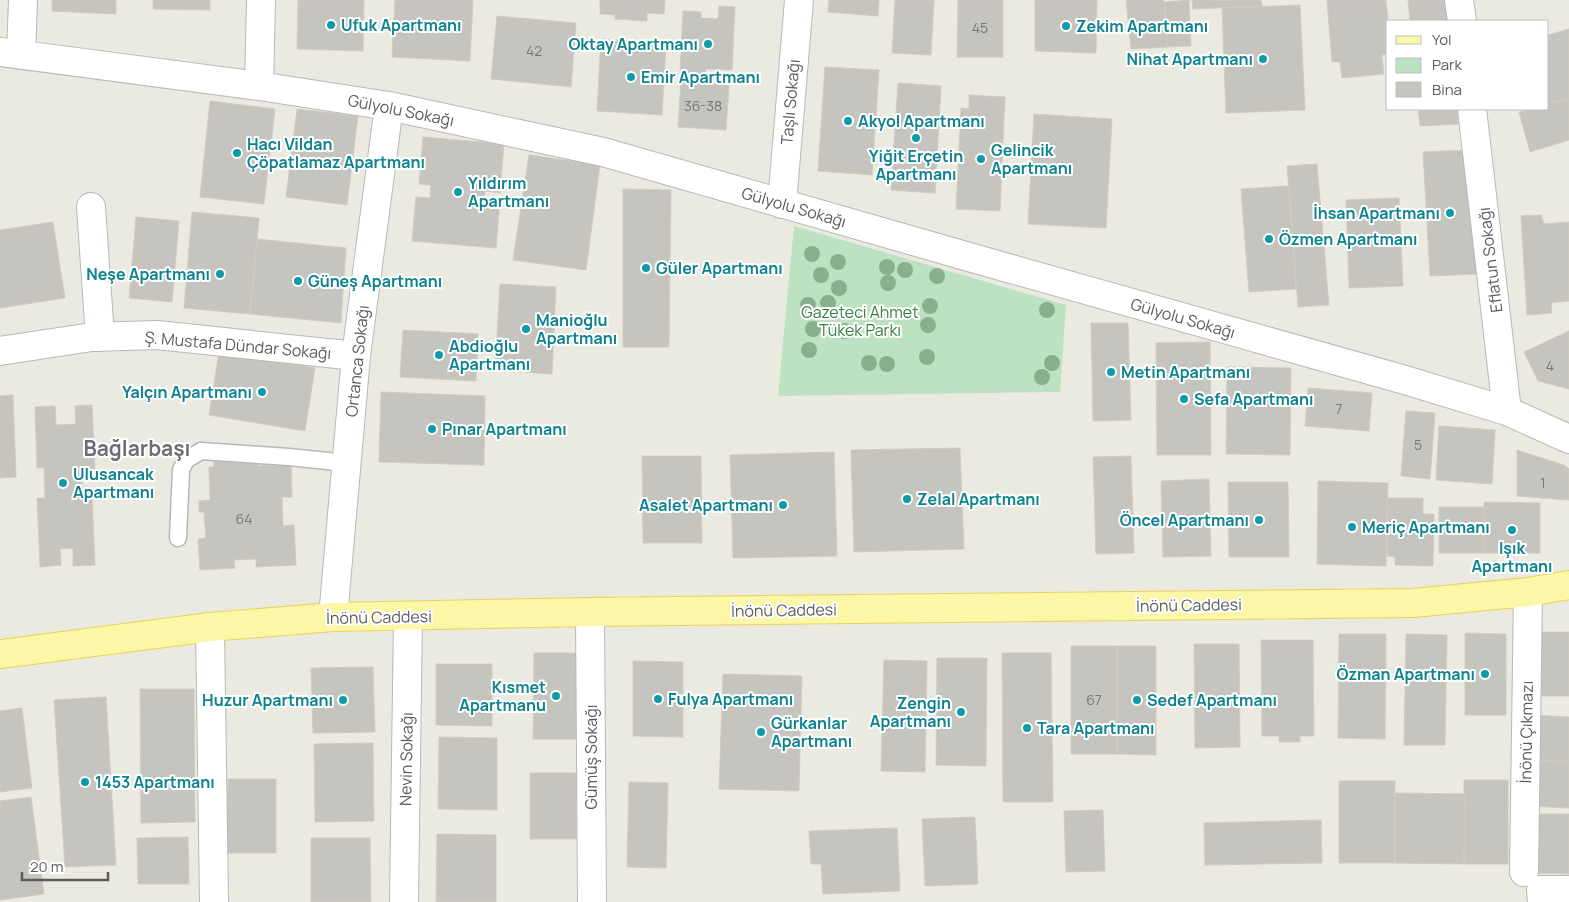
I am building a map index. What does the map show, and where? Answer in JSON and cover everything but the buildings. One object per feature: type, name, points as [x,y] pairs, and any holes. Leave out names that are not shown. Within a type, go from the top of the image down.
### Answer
[{"type":"main road","name":"İnönü Caddesi","points":[[0,654],[210,627],[333,617],[590,612],[1414,603],[1528,592],[1569,585]]},
{"type":"street","points":[[10,54],[23,0]]},
{"type":"street","points":[[259,86],[261,0]]},
{"type":"street","name":"Taşlı Sokağı","points":[[782,204],[799,0]]},
{"type":"street","points":[[1460,0],[1462,20]]},
{"type":"street","name":"Gülyolu Sokağı","points":[[10,54],[259,86],[389,106],[603,152],[1405,380],[1507,411],[1569,439]]},
{"type":"street","name":"Ortanca Sokağı","points":[[333,617],[356,356],[389,106]]},
{"type":"street","name":"Eflatun Sokağı","points":[[1472,110],[1507,411]]},
{"type":"street","points":[[91,207],[100,336]]},
{"type":"street","name":"Ş. Mustafa Dündar Sokağı","points":[[0,351],[100,336],[157,335],[356,356]]},
{"type":"street","name":"İnönü Çıkmazı","points":[[1524,872],[1528,592]]},
{"type":"street","name":"Gümüş Sokağı","points":[[590,612],[592,902]]},
{"type":"street","name":"Nevin Sokağı","points":[[404,902],[408,616]]},
{"type":"street","points":[[210,627],[214,902]]},
{"type":"street","points":[[1542,902],[1541,890],[1569,890]]},
{"type":"lane","points":[[178,538],[181,470],[186,460],[201,452],[289,457],[347,463]]},
{"type":"green space","name":"Gazeteci Ahmet Tükek Parkı","points":[[794,226],[1066,305],[1060,392],[778,396]]},
{"type":"place","name":"Ufuk Apartmanı","points":[[331,25]]},
{"type":"place","name":"Zekim Apartmanı","points":[[1066,26]]},
{"type":"place","name":"Oktay Apartmanı","points":[[708,44]]},
{"type":"place","name":"Nihat Apartmanı","points":[[1263,59]]},
{"type":"place","name":"Emir Apartmanı","points":[[631,77]]},
{"type":"place","name":"Akyol Apartmanı","points":[[848,121]]},
{"type":"place","name":"Yiğit Erçetin Apartmanı","points":[[916,138]]},
{"type":"place","name":"Hacı Vildan Çöpatlamaz Apartmanı","points":[[237,153]]},
{"type":"place","name":"Gelincik Apartmanı","points":[[981,159]]},
{"type":"place","name":"Yıldırım Apartmanı","points":[[458,192]]},
{"type":"place","name":"İhsan Apartmanı","points":[[1450,213]]},
{"type":"place","name":"Özmen Apartmanı","points":[[1269,239]]},
{"type":"place","name":"Güler Apartmanı","points":[[646,268]]},
{"type":"place","name":"Neşe Apartmanı","points":[[220,274]]},
{"type":"place","name":"Güneş Apartmanı","points":[[298,281]]},
{"type":"place","name":"Manioğlu Apartmanı","points":[[526,329]]},
{"type":"place","name":"Abdioğlu Apartmanı","points":[[439,355]]},
{"type":"place","name":"Metin Apartmanı","points":[[1111,372]]},
{"type":"place","name":"Yalçın Apartmanı","points":[[262,392]]},
{"type":"place","name":"Sefa Apartmanı","points":[[1184,399]]},
{"type":"place","name":"Pınar Apartmanı","points":[[432,429]]},
{"type":"place","name":"Ulusancak Apartmanı","points":[[63,483]]},
{"type":"place","name":"Zelal Apartmanı","points":[[907,499]]},
{"type":"place","name":"Asalet Apartmanı","points":[[783,505]]},
{"type":"place","name":"Öncel Apartmanı","points":[[1259,520]]},
{"type":"place","name":"Meriç Apartmanı","points":[[1352,527]]},
{"type":"place","name":"Işık Apartmanı","points":[[1512,530]]},
{"type":"place","name":"Özman Apartmanı","points":[[1485,674]]},
{"type":"place","name":"Kısmet Apartmanu","points":[[556,696]]},
{"type":"place","name":"Fulya Apartmanı","points":[[658,699]]},
{"type":"place","name":"Huzur Apartmanı","points":[[343,700]]},
{"type":"place","name":"Sedef Apartmanı","points":[[1137,700]]},
{"type":"place","name":"Zengin Apartmanı","points":[[961,712]]},
{"type":"place","name":"Tara Apartmanı","points":[[1027,728]]},
{"type":"place","name":"Gürkanlar Apartmanı","points":[[761,732]]},
{"type":"place","name":"1453 Apartmanı","points":[[85,782]]},
{"type":"district","name":"Bağlarbaşı","points":[[137,449]]}]
